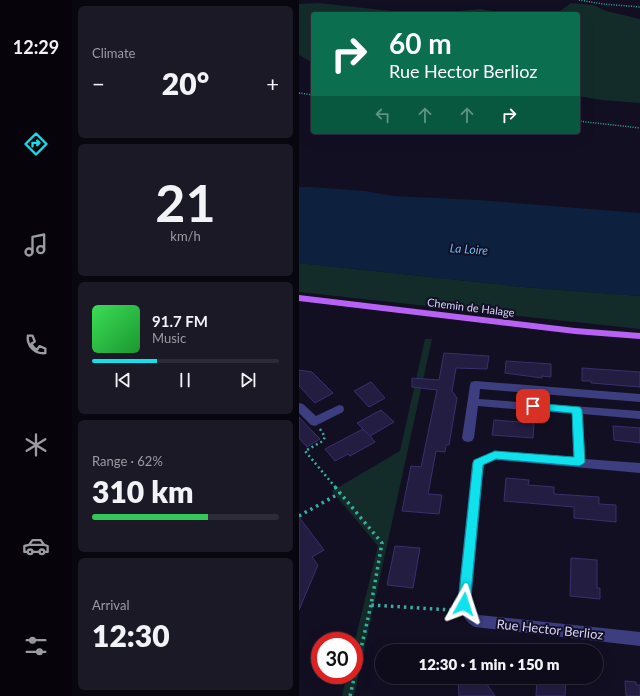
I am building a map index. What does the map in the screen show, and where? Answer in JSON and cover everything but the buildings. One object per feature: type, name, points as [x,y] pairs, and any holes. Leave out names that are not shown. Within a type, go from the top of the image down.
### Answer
[{"type":"main road","name":"Chemin de Halage","points":[[299,298],[575,331],[640,336]]},
{"type":"street","points":[[468,438],[474,402],[475,385],[640,398]]},
{"type":"street","points":[[474,402],[640,415]]},
{"type":"street","points":[[299,407],[315,422],[339,410]]},
{"type":"street","points":[[577,410],[579,462]]},
{"type":"street","points":[[469,611],[464,604],[478,463],[495,455],[640,468]]},
{"type":"street","name":"Rue Hector Berlioz","points":[[469,611],[475,621],[640,639]]},
{"type":"path","points":[[579,0],[603,4],[640,7]]},
{"type":"path","points":[[299,93],[311,95]]},
{"type":"path","points":[[580,122],[640,128]]},
{"type":"path","points":[[315,422],[325,437],[323,441],[305,451],[382,543],[371,605],[350,696]]},
{"type":"path","points":[[299,516],[339,493]]},
{"type":"path","points":[[371,605],[469,611]]},
{"type":"green space","points":[[319,3],[391,11],[414,12],[311,12],[311,62],[299,55],[299,4]]},
{"type":"green space","points":[[571,3],[593,5],[606,11],[640,19],[640,103],[602,100],[580,96],[580,12],[559,12]]},
{"type":"green space","points":[[480,9],[500,12],[448,12]]},
{"type":"green space","points":[[299,263],[523,287],[640,296],[640,329],[299,292]]},
{"type":"green space","points":[[425,339],[432,339],[363,655],[363,632],[357,632],[378,546],[332,491],[400,451]]},
{"type":"green space","points":[[345,684],[357,684],[354,696],[342,696]]},
{"type":"water","name":"La Loire","points":[[299,187],[365,191],[393,196],[478,200],[640,213],[640,296],[523,287],[299,263]]},
{"type":"route","points":[[464,604],[478,463],[495,455],[579,462],[577,410],[533,406]]}]
